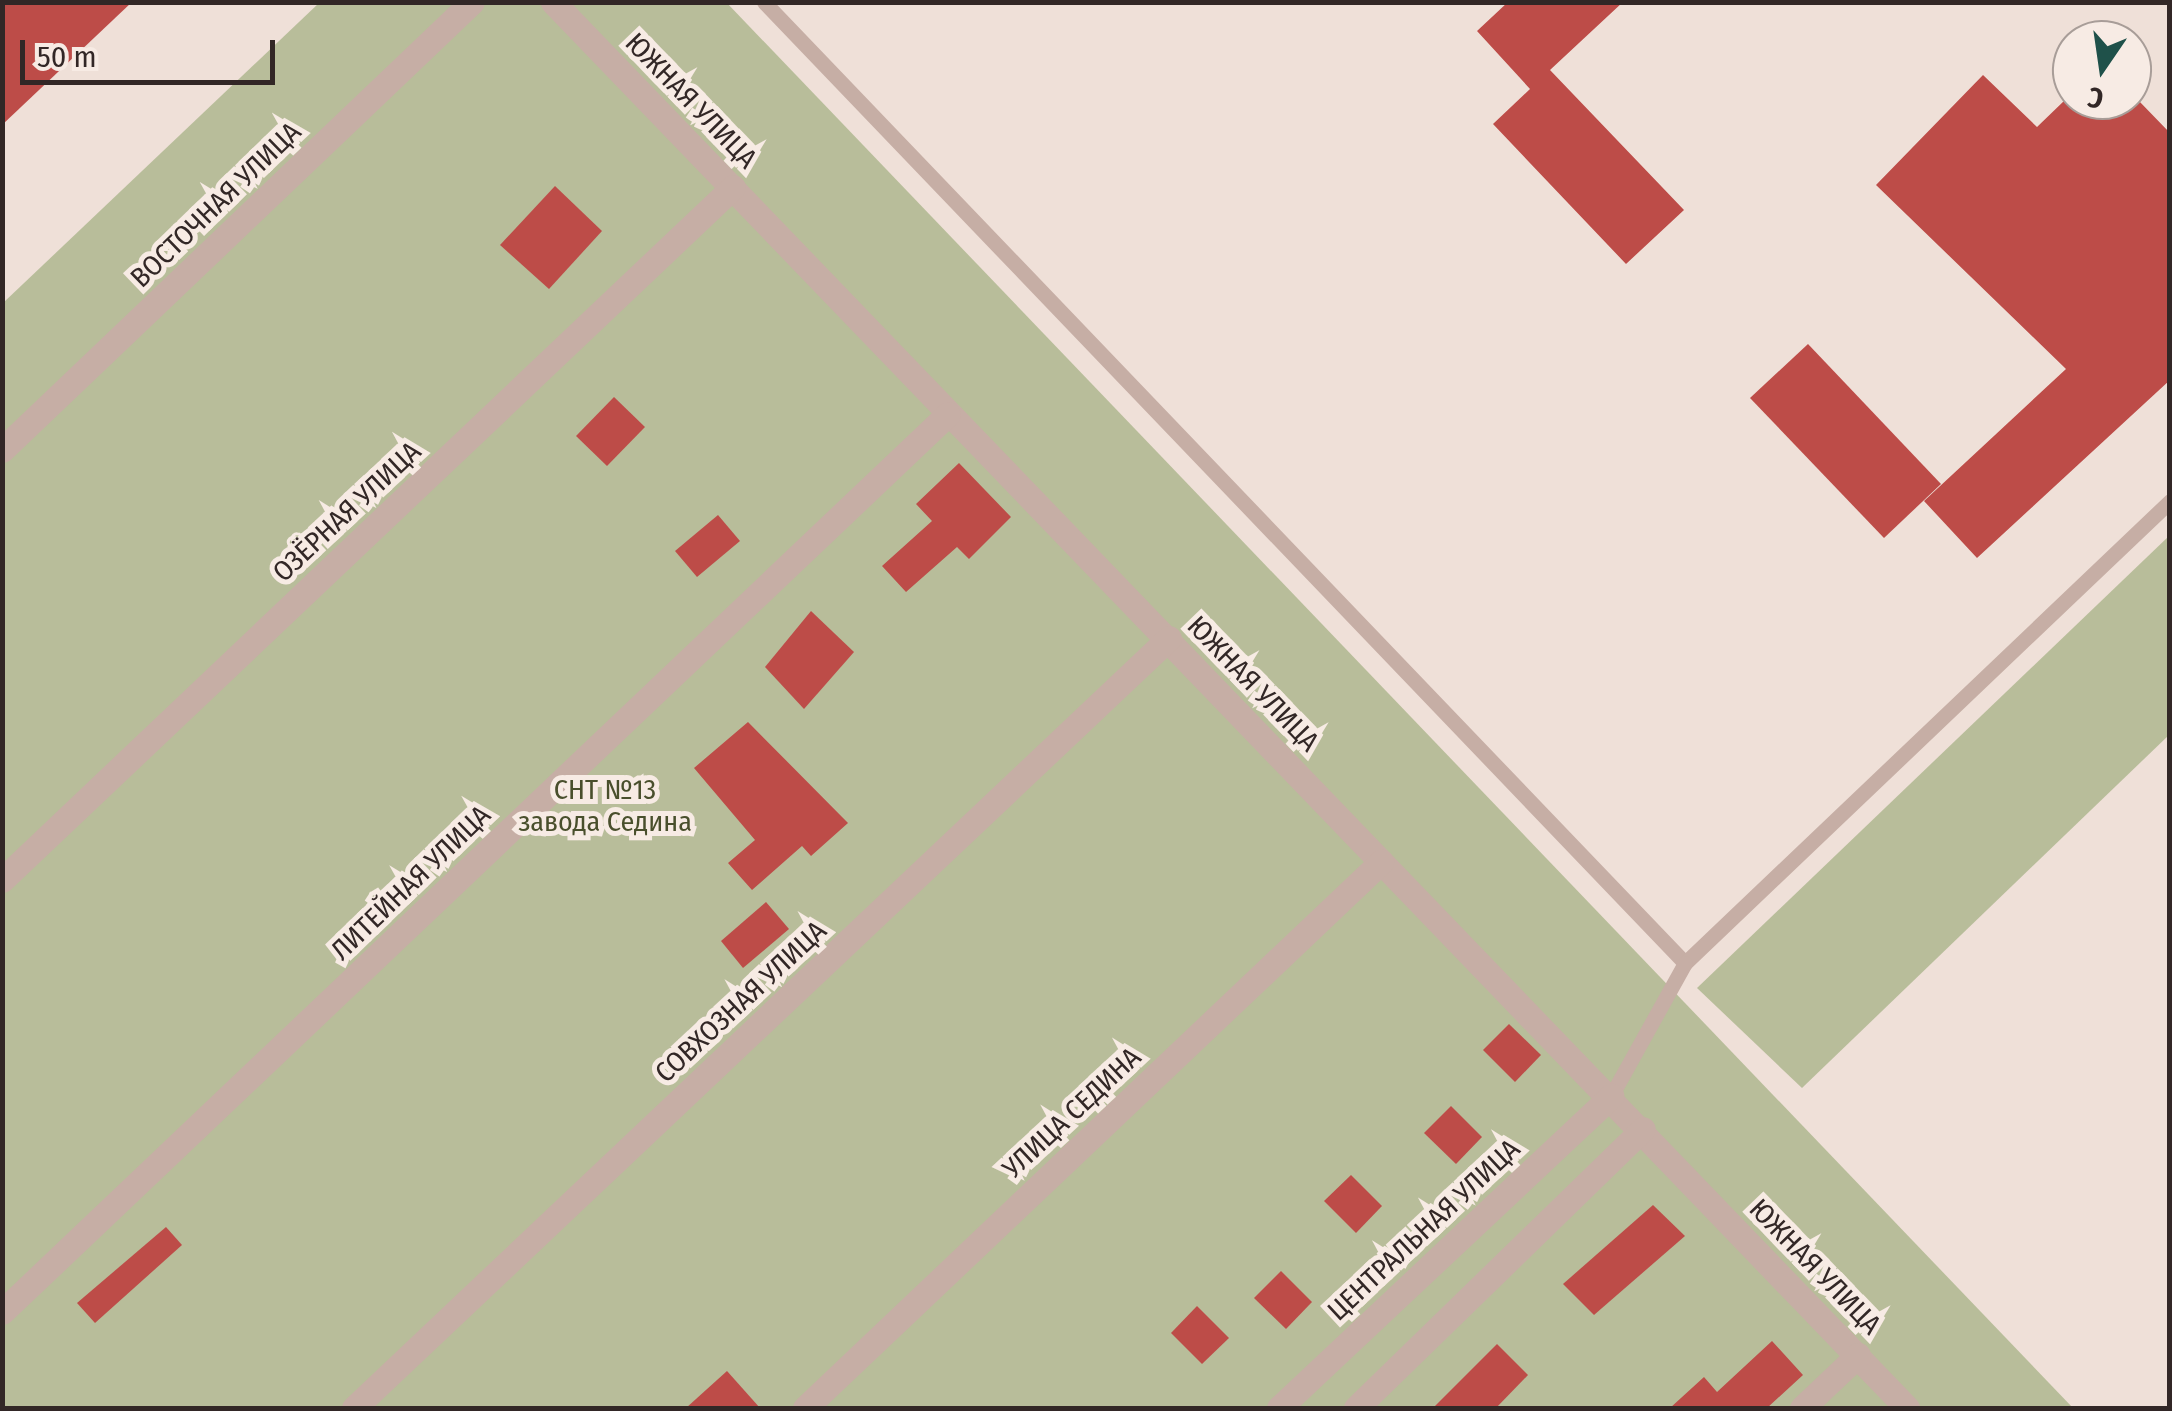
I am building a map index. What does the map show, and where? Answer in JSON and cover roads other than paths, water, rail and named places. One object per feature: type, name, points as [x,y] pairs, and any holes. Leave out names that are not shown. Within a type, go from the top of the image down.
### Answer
[{"type":"street","name":"ВОСТОЧНАЯ УЛИЦА","points":[[2,450],[472,2]]},
{"type":"street","name":"ЮЖНАЯ УЛИЦА","points":[[553,2],[1611,1096],[1907,1408]]},
{"type":"street","name":"ОЗЁРНАЯ УЛИЦА","points":[[2,880],[733,187]]},
{"type":"street","name":"ЛИТЕЙНАЯ УЛИЦА","points":[[2,1312],[948,414]]},
{"type":"street","name":"СОВХОЗНАЯ УЛИЦА","points":[[354,1408],[1168,638]]},
{"type":"street","name":"УЛИЦА СЕДИНА","points":[[805,1408],[1381,862]]},
{"type":"street","name":"ЦЕНТРАЛЬНАЯ УЛИЦА","points":[[1279,1408],[1611,1096]]},
{"type":"street","points":[[1356,1408],[1642,1129]]},
{"type":"street","points":[[1802,1408],[1858,1355]]},
{"type":"lane","points":[[764,2],[1685,963]]},
{"type":"lane","points":[[1611,1096],[1685,963],[2170,501]]},
{"type":"park label","name":"СНТ №13 завода Седина","points":[[605,806]]}]
